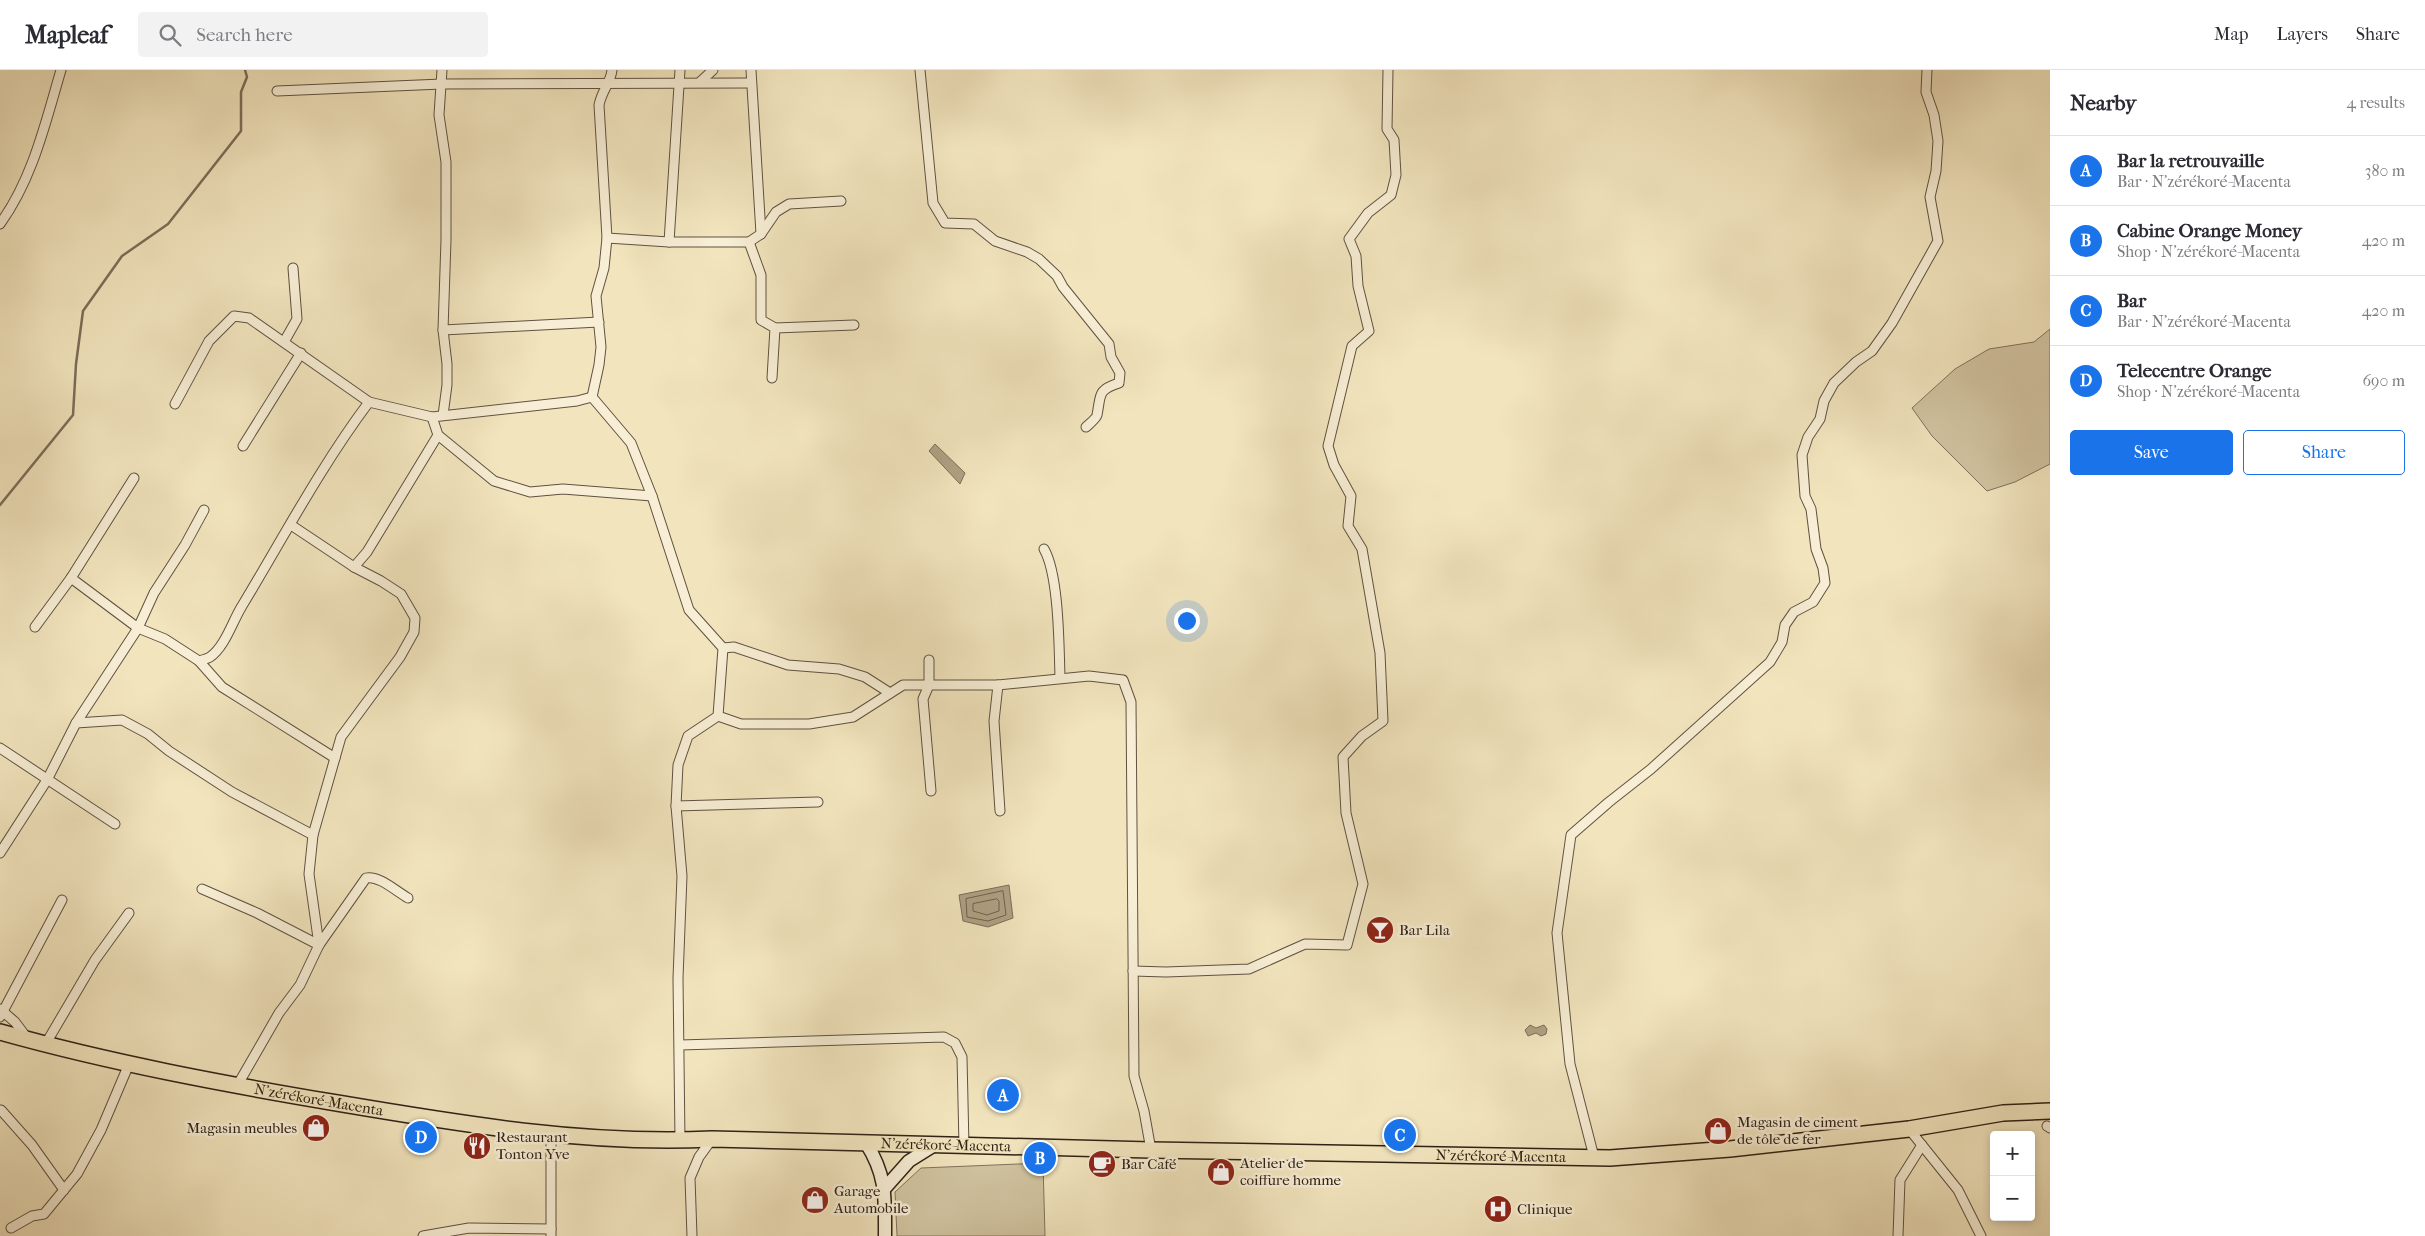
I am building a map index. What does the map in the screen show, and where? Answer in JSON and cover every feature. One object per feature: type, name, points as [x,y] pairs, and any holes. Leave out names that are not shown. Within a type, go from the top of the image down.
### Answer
[{"type":"highway","name":"N'zérékoré-Macenta","points":[[0,1032],[45,1045],[128,1064],[237,1086],[460,1124],[551,1134],[680,1140],[866,1142],[933,1146],[1151,1150],[1594,1157],[1662,1156],[1909,1129],[2003,1113],[2050,1111]]},
{"type":"street","points":[[0,224],[20,194],[34,161],[61,70]]},
{"type":"street","points":[[442,70],[439,115],[446,162],[443,330],[448,364],[442,415]]},
{"type":"street","points":[[592,397],[600,365],[601,347],[596,296],[604,268],[607,238],[599,105],[602,91],[608,83],[612,70]]},
{"type":"street","points":[[669,242],[680,70]]},
{"type":"street","points":[[700,82],[713,70]]},
{"type":"street","points":[[751,70],[750,83],[761,234]]},
{"type":"street","points":[[920,70],[933,203],[945,223],[974,224],[995,241],[1027,252],[1039,259],[1057,276],[1062,287],[1109,344],[1111,357],[1120,373],[1120,383],[1109,386],[1099,395],[1097,416],[1086,427]]},
{"type":"street","points":[[1132,971],[1166,972],[1249,968],[1305,944],[1347,945],[1358,907],[1363,884],[1346,813],[1342,757],[1362,736],[1384,721],[1380,653],[1362,549],[1348,526],[1351,496],[1334,465],[1328,446],[1352,346],[1369,331],[1358,286],[1356,256],[1349,239],[1368,213],[1391,195],[1396,175],[1394,140],[1387,129],[1388,70]]},
{"type":"street","points":[[1594,1157],[1570,1064],[1557,934],[1570,835],[1651,769],[1770,662],[1782,642],[1785,625],[1794,612],[1813,602],[1825,583],[1823,568],[1816,550],[1811,509],[1805,496],[1802,454],[1808,437],[1820,419],[1824,401],[1834,383],[1877,344],[1892,323],[1938,241],[1930,197],[1936,171],[1938,141],[1934,116],[1926,92],[1927,70]]},
{"type":"street","points":[[277,91],[442,84],[750,83]]},
{"type":"street","points":[[607,238],[669,242],[749,242],[761,234],[776,212],[788,204],[841,202]]},
{"type":"street","points":[[749,242],[760,275],[761,320],[774,328],[854,325]]},
{"type":"street","points":[[284,342],[296,319],[293,268]]},
{"type":"street","points":[[176,404],[209,340],[234,316],[249,318],[369,402],[432,417],[577,401],[592,397]]},
{"type":"street","points":[[443,330],[599,322]]},
{"type":"street","points":[[772,378],[774,328]]},
{"type":"street","points":[[243,446],[301,353]]},
{"type":"street","points":[[592,397],[631,443],[652,496],[689,610],[723,648],[718,716]]},
{"type":"street","points":[[199,661],[210,657],[229,633],[241,607],[339,442],[369,402]]},
{"type":"street","points":[[432,417],[438,435],[494,481],[530,492],[563,489],[652,496]]},
{"type":"street","points":[[354,567],[367,552],[438,435]]},
{"type":"street","points":[[35,627],[71,578],[134,478]]},
{"type":"street","points":[[0,853],[47,780],[76,723],[138,628],[154,593],[185,545],[204,510]]},
{"type":"street","points":[[291,525],[354,567],[382,581],[400,594],[416,618],[414,632],[400,657],[341,737],[334,758],[313,835],[309,874],[319,945]]},
{"type":"street","points":[[1044,549],[1049,557],[1055,594],[1060,678]]},
{"type":"street","points":[[71,578],[138,628],[165,640],[199,661],[222,687],[334,758]]},
{"type":"street","points":[[723,648],[734,647],[788,665],[839,669],[865,677],[890,693]]},
{"type":"street","points":[[929,660],[929,685],[923,699],[931,791]]},
{"type":"street","points":[[718,716],[741,724],[809,724],[853,717],[903,685],[998,685],[1089,676],[1123,680],[1130,702],[1134,1076],[1144,1110],[1151,1150]]},
{"type":"street","points":[[998,685],[994,721],[1000,811]]},
{"type":"street","points":[[680,1140],[678,978],[682,876],[676,806],[678,765],[688,736],[718,716]]},
{"type":"street","points":[[76,723],[122,720],[148,734],[169,751],[232,792],[313,835]]},
{"type":"street","points":[[0,748],[115,824]]},
{"type":"street","points":[[676,806],[818,802]]},
{"type":"street","points":[[237,1086],[279,1013],[300,985],[319,945],[366,878],[380,882],[408,898]]},
{"type":"street","points":[[202,889],[257,913],[319,945]]},
{"type":"street","points":[[28,1040],[16,1022],[1,1013],[62,900]]},
{"type":"street","points":[[45,1045],[95,960],[129,913]]},
{"type":"street","points":[[680,1045],[944,1037],[955,1043],[962,1057],[964,1146]]},
{"type":"street","points":[[11,1228],[32,1216],[44,1214],[77,1174],[101,1130],[128,1064]]},
{"type":"street","points":[[1,1110],[32,1145],[64,1190]]},
{"type":"street","points":[[1909,1129],[1958,1190],[1981,1236]]},
{"type":"street","points":[[423,1236],[469,1228],[551,1232],[551,1134]]},
{"type":"street","points":[[692,1236],[690,1178],[699,1157],[712,1139]]},
{"type":"street","points":[[866,1142],[878,1162],[885,1188],[885,1236]]},
{"type":"street","points":[[1898,1236],[1900,1180],[1922,1145]]},
{"type":"street","points":[[885,1188],[909,1161],[933,1146]]},
{"type":"shaded area","points":[[2050,329],[2050,464],[2015,482],[1987,491],[1932,436],[1912,408],[1955,369],[1989,349],[2034,342]]},
{"type":"shaded area","points":[[1043,1163],[1045,1236],[897,1236],[895,1192],[921,1168]]},
{"type":"water","points":[[935,444],[965,473],[960,484],[929,451]]},
{"type":"water","points":[[1009,885],[1013,918],[988,927],[963,921],[959,895]]},
{"type":"water","points":[[1530,1025],[1536,1028],[1544,1025],[1547,1029],[1546,1034],[1541,1036],[1536,1033],[1528,1036],[1525,1030]]},
{"type":"waterway","points":[[0,505],[73,415],[76,364],[83,311],[122,256],[168,224],[241,131],[241,92],[247,77],[245,70]]},
{"type":"place","name":"Bar Lila","points":[[1380,930]]},
{"type":"place","name":"Bar la retrouvaille","points":[[1003,1095]]},
{"type":"place","name":"Magasin meubles","points":[[316,1128]]},
{"type":"place","name":"Magasin de ciment de tôle de fer","points":[[1718,1131]]},
{"type":"place","name":"Bar","points":[[1400,1135]]},
{"type":"place","name":"Telecentre Orange","points":[[421,1137]]},
{"type":"place","name":"Restaurant Tonton Yve","points":[[477,1146]]},
{"type":"place","name":"Cabine Orange Money","points":[[1040,1158]]},
{"type":"place","name":"Bar Café","points":[[1102,1164]]},
{"type":"place","name":"Atelier de coiffure homme","points":[[1221,1172]]},
{"type":"place","name":"Garage Automobile","points":[[815,1200]]},
{"type":"place","name":"Clinique","points":[[1498,1209]]}]
